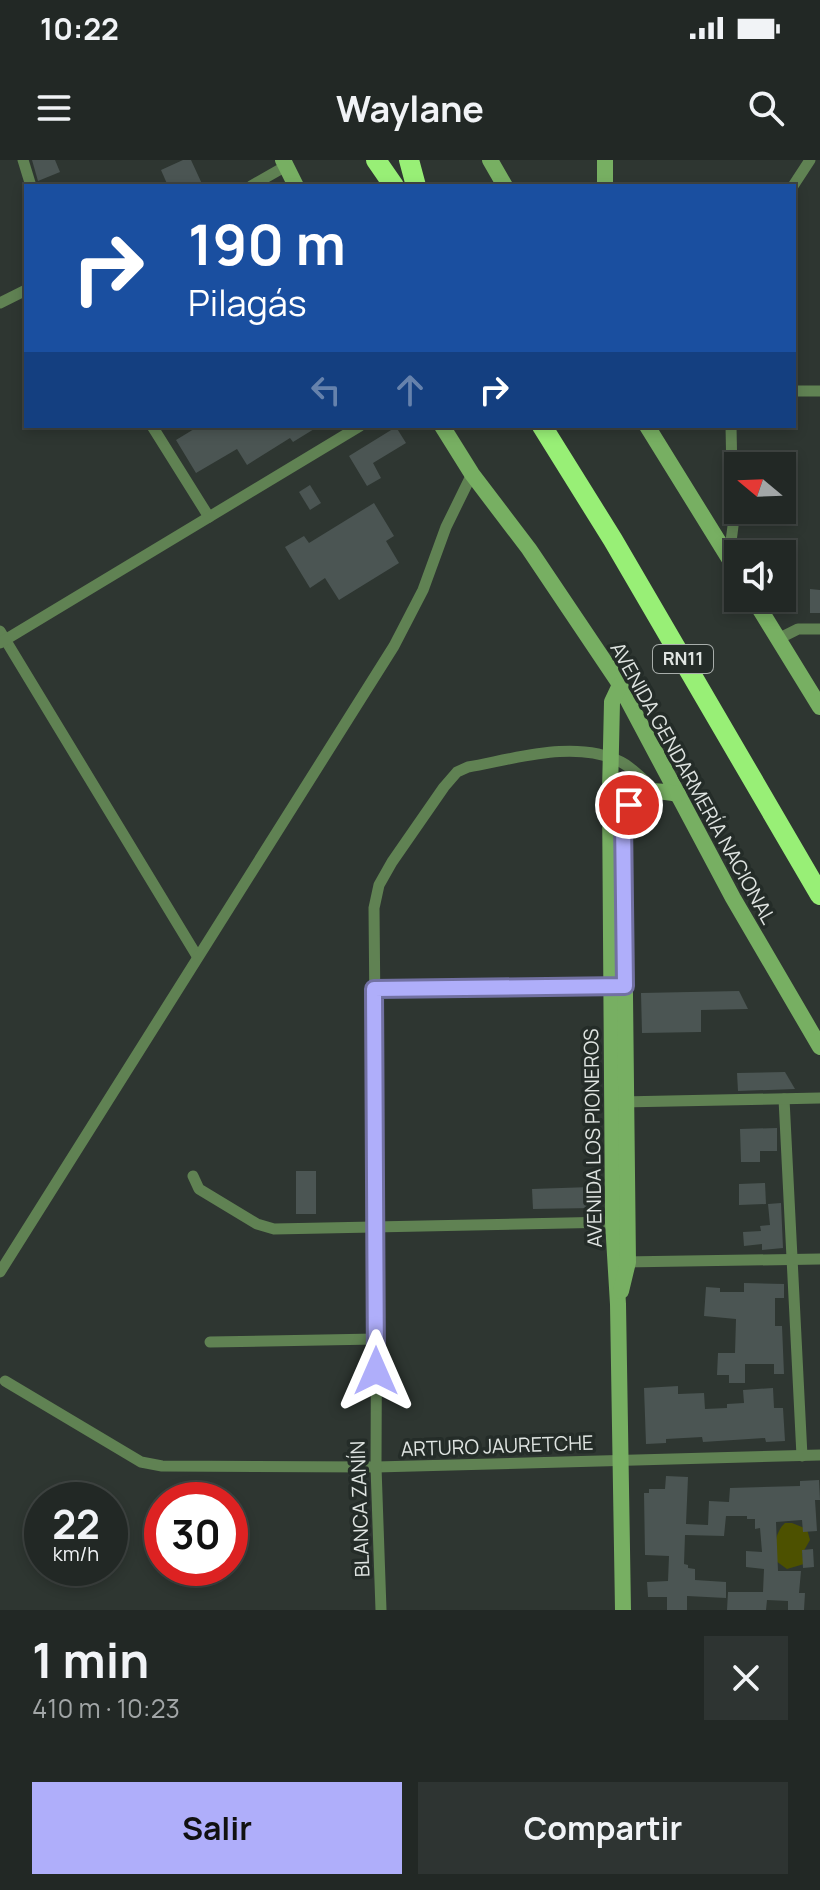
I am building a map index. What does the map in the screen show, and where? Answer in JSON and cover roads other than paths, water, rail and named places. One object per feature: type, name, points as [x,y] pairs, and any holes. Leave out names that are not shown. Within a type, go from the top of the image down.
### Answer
[{"type":"highway","points":[[376,160],[393,184]]},
{"type":"highway","points":[[409,160],[415,184]]},
{"type":"highway","name":"RN11","points":[[543,428],[613,540],[820,895]]},
{"type":"main road","points":[[490,160],[504,184]]},
{"type":"main road","points":[[605,160],[605,184]]},
{"type":"main road","points":[[285,163],[295,184]]},
{"type":"main road","name":"AVENIDA GENDARMERÍA NACIONAL","points":[[443,428],[620,685],[733,898],[820,1047]]},
{"type":"main road","points":[[648,428],[724,550]]},
{"type":"main road","points":[[762,612],[820,707]]},
{"type":"main road","name":"AVENIDA LOS PIONEROS","points":[[620,685],[612,702],[610,757],[618,986],[621,1262],[618,1304],[623,1610]]},
{"type":"main road","points":[[654,790],[678,794]]},
{"type":"main road","name":"AVENIDA LOS PIONEROS","points":[[618,986],[623,819],[638,795],[654,790]]},
{"type":"main road","name":"AVENIDA LOS PIONEROS","points":[[619,1102],[613,1222],[621,1262]]},
{"type":"street","points":[[23,160],[30,184]]},
{"type":"street","points":[[794,184],[810,160]]},
{"type":"street","points":[[254,184],[285,163]]},
{"type":"street","points":[[0,303],[24,291]]},
{"type":"street","points":[[796,391],[820,391]]},
{"type":"street","points":[[153,428],[209,517]]},
{"type":"street","points":[[197,956],[2,638],[357,428]]},
{"type":"street","points":[[731,428],[731,540]]},
{"type":"street","points":[[0,1272],[394,646],[423,590],[446,527],[472,474]]},
{"type":"street","points":[[778,639],[798,629],[820,629]]},
{"type":"street","name":"BLANCA ZANÍN","points":[[381,1610],[376,1467],[374,989],[374,908],[379,885],[457,772],[468,767],[563,752],[589,752],[610,757]]},
{"type":"street","points":[[610,757],[628,766],[654,790]]},
{"type":"street","points":[[374,989],[618,986]]},
{"type":"street","points":[[619,1102],[820,1098]]},
{"type":"street","points":[[784,1099],[802,1456]]},
{"type":"street","points":[[193,1176],[199,1189],[257,1224],[274,1229],[613,1222]]},
{"type":"street","points":[[621,1262],[820,1259]]},
{"type":"street","points":[[210,1342],[376,1339]]},
{"type":"street","name":"ARTURO JAURETCHE","points":[[5,1381],[141,1462],[162,1466],[376,1467],[820,1455]]}]
